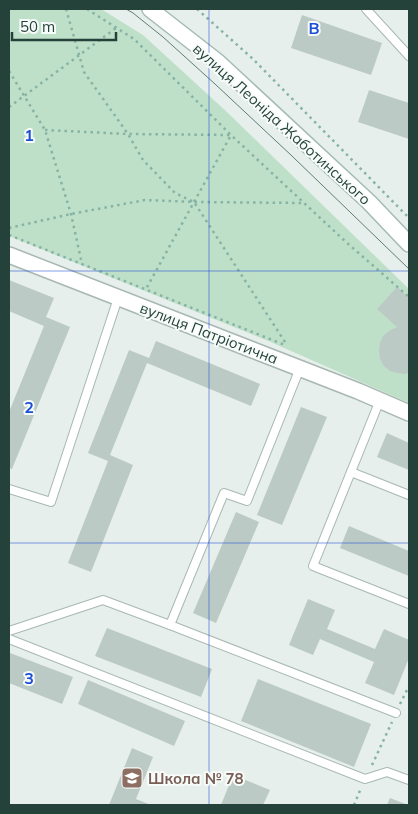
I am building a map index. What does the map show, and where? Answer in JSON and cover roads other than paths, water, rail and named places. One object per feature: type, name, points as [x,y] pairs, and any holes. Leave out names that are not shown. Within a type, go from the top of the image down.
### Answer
[{"type":"street","name":"вулиця Леоніда Жаботинського","points":[[150,9],[218,62],[369,202],[409,244]]},
{"type":"street","name":"вулиця Патріотична","points":[[9,255],[300,368],[409,413]]},
{"type":"lane","points":[[366,9],[409,56]]},
{"type":"lane","points":[[9,489],[51,502],[118,298]]},
{"type":"lane","points":[[170,625],[224,493],[247,501],[300,368]]},
{"type":"lane","points":[[380,400],[313,566],[409,604]]},
{"type":"lane","points":[[351,472],[409,494]]},
{"type":"lane","points":[[9,631],[103,600],[396,713]]},
{"type":"lane","points":[[9,639],[365,779],[387,772],[409,780]]},
{"type":"tram line","points":[[126,9],[163,37],[215,84],[409,269]]},
{"type":"place","name":"Школа № 78","points":[[132,778]]}]
